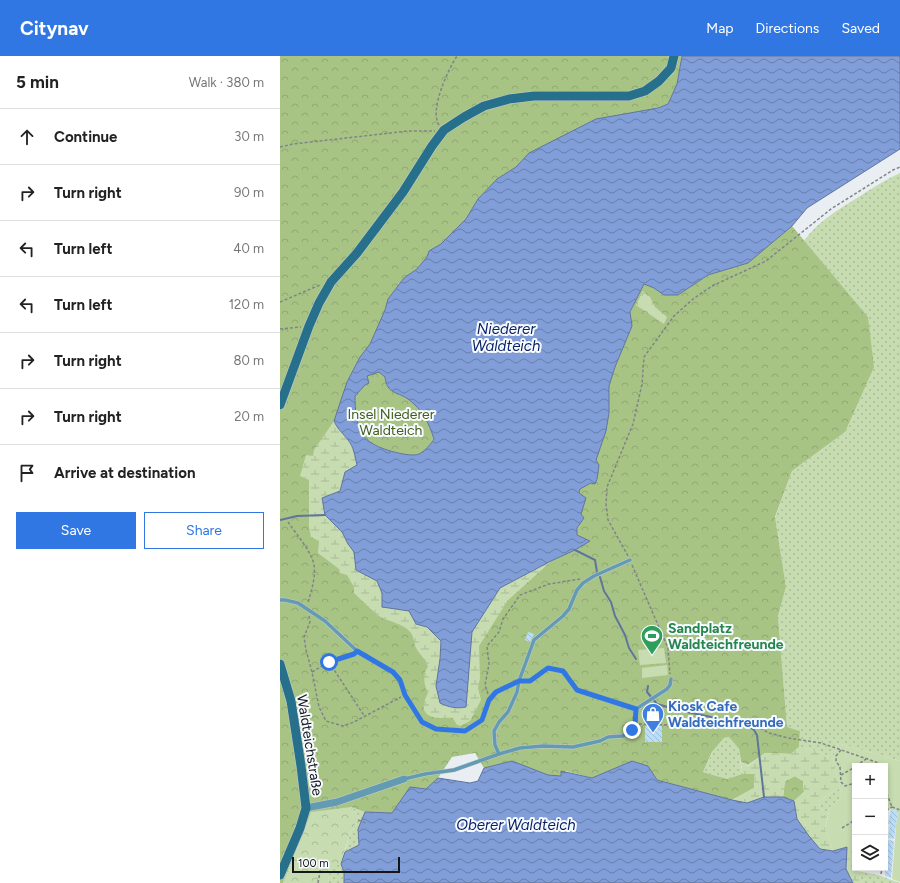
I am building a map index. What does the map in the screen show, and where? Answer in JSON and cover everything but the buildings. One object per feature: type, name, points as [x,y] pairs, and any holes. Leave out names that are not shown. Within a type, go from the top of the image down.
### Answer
[{"type":"street","points":[[280,405],[308,326],[331,282],[357,253],[394,204],[444,130],[484,106],[509,99],[534,96],[629,96],[645,91],[659,81],[671,68],[674,56]]},
{"type":"street","name":"Waldteichstraße","points":[[280,664],[291,701],[306,808],[300,828],[280,875]]},
{"type":"street","points":[[306,808],[337,802],[404,779]]},
{"type":"lane","points":[[499,754],[495,745],[494,731],[499,722],[508,712],[517,692],[519,681],[534,640],[563,616],[569,609],[577,590],[583,583],[594,576],[630,560]]},
{"type":"lane","points":[[280,600],[298,603],[325,621],[357,651],[393,672],[400,680],[405,695],[422,722],[436,729],[465,731],[482,720],[489,700],[496,692],[519,681],[530,681],[548,668],[563,671],[577,690],[636,709]]},
{"type":"lane","points":[[636,709],[670,685],[671,679]]},
{"type":"lane","points":[[404,779],[425,774],[454,770],[520,748],[543,746],[572,747],[600,742],[608,737],[623,736],[632,730],[635,724],[636,709]]},
{"type":"path","points":[[444,130],[437,124],[436,113],[438,100],[448,71],[457,56]]},
{"type":"path","points":[[280,147],[293,144],[408,131],[444,130]]},
{"type":"path","points":[[671,679],[668,648],[630,560],[608,520],[606,504],[606,487],[633,424],[642,384],[644,357],[674,316],[693,298],[712,286],[766,261],[831,209],[900,167]]},
{"type":"path","points":[[280,302],[331,282]]},
{"type":"path","points":[[280,329],[308,326]]},
{"type":"path","points":[[288,522],[310,554],[314,565],[312,586],[307,609],[310,622],[304,637],[319,707],[326,721],[343,726],[365,717],[405,695]]},
{"type":"path","points":[[489,700],[485,684],[489,664],[487,646],[499,632],[503,619],[520,595],[549,584],[594,576]]},
{"type":"path","points":[[312,672],[329,662],[354,654],[357,651]]},
{"type":"path","points":[[329,662],[365,717]]},
{"type":"path","points":[[747,721],[769,733],[788,738],[821,743],[877,763]]},
{"type":"path","points":[[635,724],[671,725]]},
{"type":"path","points":[[841,750],[836,756],[841,782],[845,786],[852,784]]},
{"type":"path","points":[[860,763],[866,759]]},
{"type":"path","points":[[840,776],[852,768]]},
{"type":"path","points":[[888,797],[892,807]]},
{"type":"path","points":[[888,809],[892,807],[900,810]]},
{"type":"path","points":[[358,820],[366,823]]},
{"type":"path","points":[[842,828],[852,822]]},
{"type":"path","points":[[318,883],[321,866]]},
{"type":"green space","points":[[280,56],[682,56],[677,84],[668,104],[529,153],[516,167],[497,179],[478,199],[466,219],[441,244],[429,251],[427,257],[417,269],[404,278],[388,299],[385,310],[370,344],[360,357],[347,382],[334,421],[472,632],[551,561],[590,541],[577,535],[577,529],[584,518],[581,514],[585,498],[579,493],[580,489],[597,480],[596,460],[609,413],[609,386],[632,326],[630,313],[644,283],[664,295],[678,295],[708,275],[748,263],[792,226],[868,317],[874,367],[845,432],[792,471],[775,517],[786,587],[778,616],[787,727],[800,731],[799,747],[791,754],[765,753],[748,765],[741,762],[739,749],[729,737],[724,738],[712,752],[703,772],[727,779],[742,774],[755,774],[754,788],[732,800],[657,780],[648,766],[632,761],[592,778],[566,771],[561,776],[548,775],[512,761],[484,768],[475,753],[452,757],[438,778],[426,789],[410,788],[392,813],[365,812],[351,807],[294,857],[283,883],[280,883]]},
{"type":"green space","points":[[900,173],[900,761],[838,743],[833,759],[811,749],[799,747],[800,731],[787,727],[778,616],[786,587],[775,518],[792,471],[845,432],[868,317],[804,241],[821,222],[835,212]]},
{"type":"green space","points":[[643,291],[650,297],[655,307],[667,317],[664,324],[636,305]]},
{"type":"green space","name":"Insel Niederer Waldteich","points":[[379,372],[385,377],[390,389],[404,396],[417,407],[430,427],[434,438],[428,447],[419,454],[402,454],[381,448],[368,441],[361,431],[356,416],[355,396],[365,385],[367,376]]},
{"type":"green space","points":[[334,421],[351,445],[357,465],[345,472],[333,523],[350,544],[356,563],[356,570],[377,581],[382,593],[382,607],[409,611],[416,624],[427,627],[441,641],[436,686],[440,703],[454,707],[466,706],[472,632],[500,588],[551,561],[508,600],[479,646],[480,678],[478,688],[481,700],[470,721],[460,726],[456,724],[453,718],[433,717],[424,710],[424,704],[428,693],[425,687],[424,676],[428,667],[416,648],[413,636],[408,629],[375,613],[354,593],[354,587],[347,575],[340,573],[339,569],[318,553],[319,541],[311,537],[309,527],[309,480],[300,476],[306,455],[313,456],[314,450]]},
{"type":"green space","name":"Sandplatz Waldteichfreunde","points":[[664,648],[666,663],[640,665],[638,650]]},
{"type":"green space","points":[[667,665],[668,675],[642,678],[642,668]]},
{"type":"green space","points":[[729,737],[739,749],[742,774],[727,779],[703,772],[713,751],[724,738]]},
{"type":"green space","points":[[838,743],[900,761],[900,882],[892,879],[898,811],[888,809],[888,763],[852,763],[852,843],[847,847],[833,851],[825,829],[830,807],[842,797],[833,759]]},
{"type":"green space","points":[[799,747],[811,749],[833,759],[840,788],[818,802],[827,819],[825,829],[833,851],[820,849],[797,819],[794,801],[804,792],[803,781],[795,776],[785,781],[783,797],[764,797],[748,803],[732,800],[754,788],[755,774],[742,774],[741,762],[748,766],[765,753],[791,754]]},
{"type":"green space","points":[[795,776],[803,781],[804,792],[794,801],[783,797],[785,781]]},
{"type":"green space","points":[[840,788],[842,797],[830,807],[827,819],[818,802]]},
{"type":"green space","points":[[351,807],[365,812],[358,829],[359,845],[345,852],[349,836],[359,817]]},
{"type":"green space","points":[[351,807],[359,817],[349,836],[341,864],[331,862],[328,883],[283,883],[311,812]]},
{"type":"green space","points":[[852,843],[852,871],[857,871],[863,883],[853,883],[846,869],[847,847]]},
{"type":"green space","points":[[331,861],[341,864],[344,872],[344,883],[328,883]]},
{"type":"green space","points":[[857,871],[878,875],[900,883],[863,883]]},
{"type":"water","name":"Niederer Waldteich","points":[[682,56],[900,56],[900,149],[807,208],[792,226],[748,263],[708,275],[678,295],[664,295],[654,288],[644,284],[630,312],[632,326],[609,386],[609,413],[606,431],[596,460],[599,465],[597,480],[595,484],[591,483],[580,489],[579,493],[586,498],[581,514],[584,518],[577,528],[577,535],[590,541],[500,588],[472,632],[466,707],[456,708],[446,706],[440,703],[436,686],[441,641],[427,627],[416,624],[409,611],[382,607],[382,593],[377,581],[356,570],[354,552],[342,532],[325,515],[322,498],[340,491],[345,472],[357,465],[352,446],[334,421],[347,382],[360,357],[370,344],[385,310],[388,299],[404,278],[417,269],[427,257],[429,251],[441,244],[466,219],[478,199],[497,179],[516,167],[529,153],[596,119],[658,108],[668,104],[677,84]],"holes":[[[379,372],[385,377],[390,389],[404,396],[413,403],[421,412],[430,427],[434,439],[428,447],[419,454],[402,454],[381,448],[368,441],[361,431],[356,416],[355,396],[365,385],[369,383],[367,376]]]},
{"type":"water","name":"Oberer Waldteich","points":[[512,761],[548,775],[561,776],[561,771],[592,778],[632,761],[648,766],[657,780],[732,800],[747,803],[764,797],[783,797],[794,801],[797,819],[820,849],[833,851],[847,847],[846,869],[853,883],[344,883],[344,872],[341,864],[345,852],[359,845],[358,829],[365,812],[392,813],[410,787],[426,789],[438,778],[470,783],[478,781],[484,768]]},
{"type":"waterway","points":[[280,520],[297,516],[325,515]]},
{"type":"waterway","points":[[575,550],[595,560],[597,572]]},
{"type":"waterway","points":[[600,577],[604,591],[611,602],[615,616],[625,635],[629,648],[636,659]]},
{"type":"waterway","points":[[648,686],[647,692],[657,704],[682,711],[745,724],[754,730],[757,735],[764,797]]},
{"type":"place","name":"Sandplatz Waldteichfreunde","points":[[652,656]]},
{"type":"place","name":"Kiosk Cafe Waldteichfreunde","points":[[653,734]]},
{"type":"route","points":[[329,662],[354,654],[357,651],[393,672],[400,680],[405,695],[422,722],[436,729],[465,731],[482,720],[489,700],[496,692],[519,681],[530,681],[548,668],[563,671],[577,690],[636,709],[635,724],[632,730]]}]
